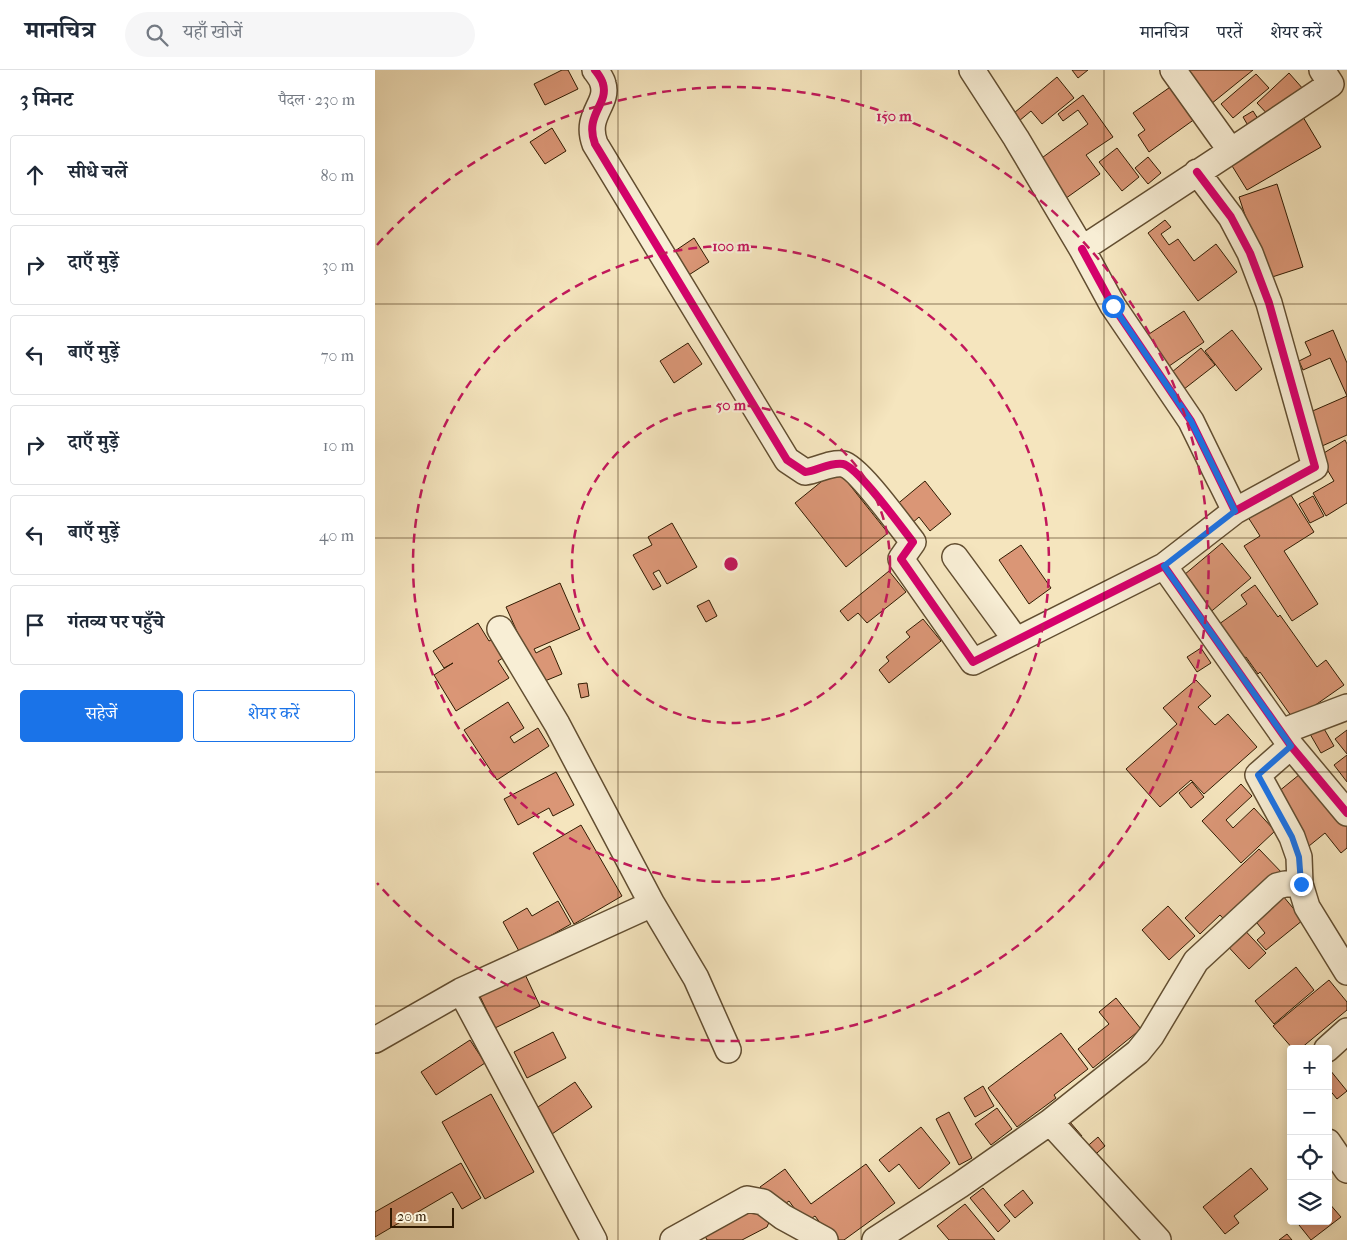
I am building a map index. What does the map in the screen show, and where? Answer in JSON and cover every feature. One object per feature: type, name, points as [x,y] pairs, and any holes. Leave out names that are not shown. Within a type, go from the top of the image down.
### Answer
[{"type":"street","points":[[595,70],[603,84],[604,94],[592,120],[590,132],[595,144],[787,460],[805,472],[841,464],[848,466],[861,477],[913,542],[901,559],[973,662],[1164,566],[1235,511],[1315,467],[1269,303],[1250,254],[1231,217],[1197,172]]},
{"type":"street","points":[[972,70],[1017,138],[1113,306],[1191,421],[1235,511]]},
{"type":"street","points":[[1173,70],[1231,151]]},
{"type":"street","points":[[1082,249],[1331,84],[1322,70]]},
{"type":"street","points":[[955,556],[1017,640]]},
{"type":"street","points":[[1164,566],[1286,739],[1347,813]]},
{"type":"street","points":[[500,629],[557,724],[652,904],[696,978],[728,1050]]},
{"type":"street","points":[[1347,707],[1286,739],[1258,775],[1292,837],[1299,857],[1301,884],[1307,907],[1347,972]]},
{"type":"street","points":[[875,1240],[960,1185],[1050,1122],[1137,1052],[1151,1036],[1196,961],[1277,886],[1301,884]]},
{"type":"street","points":[[375,1040],[461,991],[652,904]]},
{"type":"street","points":[[461,991],[594,1240]]},
{"type":"street","points":[[1331,1045],[1347,1030]]},
{"type":"street","points":[[1050,1122],[1158,1240]]},
{"type":"street","points":[[1332,1148],[1347,1170]]},
{"type":"street","points":[[673,1240],[747,1199],[763,1202],[783,1217],[825,1240]]},
{"type":"building","points":[[562,70],[568,70],[578,89],[545,105],[534,84]]},
{"type":"building","points":[[1072,70],[1088,70],[1078,78]]},
{"type":"building","points":[[1183,70],[1253,70],[1211,104]]},
{"type":"building","points":[[1289,73],[1304,90],[1272,119],[1257,103]]},
{"type":"building","points":[[1256,74],[1269,88],[1233,118],[1221,104]]},
{"type":"building","points":[[1057,77],[1074,98],[1042,124],[1031,111],[1013,126],[1008,118]]},
{"type":"building","points":[[1176,83],[1199,116],[1149,152],[1138,135],[1145,130],[1133,113]]},
{"type":"building","points":[[1083,95],[1113,137],[1086,155],[1100,174],[1062,201],[1035,163],[1088,124],[1078,110],[1063,121],[1058,114]]},
{"type":"building","points":[[1253,111],[1260,122],[1250,129],[1243,117]]},
{"type":"building","points":[[1303,117],[1321,147],[1247,190],[1229,161]]},
{"type":"building","points":[[552,128],[566,151],[545,164],[530,142]]},
{"type":"building","points":[[1117,148],[1139,177],[1122,191],[1099,162]]},
{"type":"building","points":[[1148,157],[1161,173],[1148,184],[1135,168]]},
{"type":"building","points":[[1277,184],[1303,267],[1266,279],[1239,197]]},
{"type":"building","points":[[1165,220],[1171,227],[1161,234],[1169,245],[1178,239],[1194,261],[1216,244],[1237,272],[1198,301],[1148,233]]},
{"type":"building","points":[[694,238],[709,262],[681,280],[666,257]]},
{"type":"building","points":[[1184,311],[1204,342],[1159,373],[1146,336]]},
{"type":"building","points":[[1232,330],[1262,369],[1236,391],[1205,351]]},
{"type":"building","points":[[1333,330],[1347,363],[1347,396],[1330,358],[1303,370],[1299,361],[1311,355],[1305,342]]},
{"type":"building","points":[[688,343],[702,364],[674,383],[660,361]]},
{"type":"building","points":[[1201,348],[1215,365],[1179,393],[1166,377]]},
{"type":"building","points":[[1347,396],[1347,435],[1322,446],[1308,413]]},
{"type":"building","points":[[1345,440],[1347,444],[1347,503],[1326,516],[1313,493],[1334,481],[1319,456]]},
{"type":"building","points":[[837,469],[888,533],[846,567],[795,503]]},
{"type":"building","points":[[925,481],[951,514],[930,531],[919,517],[910,525],[895,506]]},
{"type":"building","points":[[1289,492],[1314,532],[1284,551],[1318,604],[1292,621],[1244,546],[1260,536],[1246,514],[1263,503],[1267,509]]},
{"type":"building","points":[[1313,496],[1324,516],[1310,523],[1299,504]]},
{"type":"building","points":[[672,523],[697,567],[667,584],[659,570],[653,573],[661,586],[653,590],[633,555],[652,545],[648,537]]},
{"type":"building","points":[[1222,543],[1251,578],[1207,615],[1178,580]]},
{"type":"building","points":[[1021,545],[1051,588],[1029,604],[999,560]]},
{"type":"building","points":[[889,571],[906,592],[867,623],[858,613],[848,621],[840,611]]},
{"type":"building","points":[[560,583],[580,629],[534,649],[536,653],[550,646],[562,674],[540,683],[506,607]]},
{"type":"building","points":[[1255,585],[1278,617],[1280,615],[1317,667],[1326,660],[1344,685],[1294,720],[1260,672],[1258,674],[1246,657],[1240,661],[1215,627],[1247,604],[1241,595]]},
{"type":"building","points":[[709,600],[717,616],[706,622],[697,606]]},
{"type":"building","points":[[923,619],[941,641],[889,683],[879,670],[889,661],[886,657],[910,637],[906,632]]},
{"type":"building","points":[[478,623],[489,641],[495,638],[506,656],[498,661],[509,678],[456,711],[434,675],[453,663],[444,668],[433,651]]},
{"type":"building","points":[[1201,648],[1211,663],[1197,672],[1187,657]]},
{"type":"building","points":[[1196,680],[1211,696],[1198,707],[1215,725],[1228,714],[1257,747],[1204,794],[1191,780],[1160,807],[1126,769],[1177,724],[1163,708]]},
{"type":"building","points":[[587,683],[589,696],[581,698],[578,684]]},
{"type":"building","points":[[508,702],[524,728],[510,737],[514,743],[538,728],[549,746],[497,780],[464,730]]},
{"type":"building","points":[[1323,727],[1334,746],[1321,753],[1310,734]]},
{"type":"building","points":[[1347,730],[1347,754],[1335,739]]},
{"type":"building","points":[[1347,755],[1347,782],[1334,765]]},
{"type":"building","points":[[1305,770],[1347,823],[1347,848],[1341,853],[1325,833],[1309,846],[1273,796]]},
{"type":"building","points":[[556,772],[574,805],[553,816],[549,808],[518,825],[504,799]]},
{"type":"building","points":[[1192,782],[1204,797],[1191,808],[1179,793]]},
{"type":"building","points":[[1241,784],[1252,796],[1226,820],[1233,828],[1254,808],[1275,831],[1241,863],[1202,821]]},
{"type":"building","points":[[581,825],[622,896],[574,924],[533,853]]},
{"type":"building","points":[[1259,849],[1285,876],[1231,927],[1220,915],[1200,934],[1185,918]]},
{"type":"building","points":[[1278,890],[1303,920],[1266,950],[1257,940],[1265,933],[1249,913]]},
{"type":"building","points":[[558,901],[571,924],[520,953],[503,922],[527,908],[532,916]]},
{"type":"building","points":[[1168,906],[1195,936],[1169,960],[1142,930]]},
{"type":"building","points":[[1239,924],[1266,953],[1249,969],[1222,940]]},
{"type":"building","points":[[1296,967],[1314,990],[1274,1024],[1255,1001]]},
{"type":"building","points":[[522,968],[540,1006],[495,1028],[477,990]]},
{"type":"building","points":[[1329,980],[1347,1002],[1347,1010],[1305,1045],[1290,1045],[1273,1026]]},
{"type":"building","points":[[1116,998],[1141,1029],[1093,1068],[1078,1049],[1109,1024],[1099,1012]]},
{"type":"building","points":[[553,1032],[566,1058],[527,1078],[514,1052]]},
{"type":"building","points":[[1061,1033],[1088,1069],[1054,1095],[1056,1098],[1017,1127],[988,1088]]},
{"type":"building","points":[[470,1040],[485,1063],[436,1095],[421,1072]]},
{"type":"building","points":[[1332,1072],[1347,1091],[1337,1099],[1332,1093]]},
{"type":"building","points":[[575,1082],[592,1107],[549,1136],[532,1111]]},
{"type":"building","points":[[983,1086],[994,1106],[975,1117],[964,1098]]},
{"type":"building","points":[[491,1094],[534,1172],[485,1199],[442,1122]]},
{"type":"building","points":[[997,1108],[1012,1129],[991,1145],[975,1124]]},
{"type":"building","points":[[949,1112],[972,1158],[959,1165],[936,1119]]},
{"type":"building","points":[[1070,1122],[1082,1136],[1071,1144],[1060,1131]]},
{"type":"building","points":[[921,1127],[950,1163],[919,1189],[899,1164],[889,1172],[879,1160]]},
{"type":"building","points":[[1098,1137],[1105,1146],[1090,1159],[1083,1150]]},
{"type":"building","points":[[461,1163],[481,1198],[462,1209],[452,1192],[375,1237],[375,1212]]},
{"type":"building","points":[[866,1164],[895,1203],[844,1240],[833,1240],[815,1216],[805,1223],[789,1201],[777,1210],[760,1187],[785,1169],[811,1204]]},
{"type":"building","points":[[1251,1168],[1268,1189],[1234,1216],[1239,1223],[1225,1234],[1203,1207]]},
{"type":"building","points":[[983,1188],[1010,1221],[998,1232],[970,1198]]},
{"type":"building","points":[[1023,1190],[1033,1203],[1015,1218],[1004,1205]]},
{"type":"building","points":[[748,1202],[773,1213],[767,1227],[742,1240],[707,1240],[703,1232]]},
{"type":"building","points":[[965,1204],[995,1240],[949,1240],[937,1226]]},
{"type":"building","points":[[1332,1207],[1341,1217],[1332,1224]]},
{"type":"building","points":[[1299,1225],[1331,1225],[1311,1240]]},
{"type":"building","points":[[1287,1234],[1292,1240],[1279,1240]]},
{"type":"cycle path","points":[[595,70],[602,80],[604,91],[592,125],[595,144],[787,460],[805,472],[833,464],[843,464],[859,475],[913,542],[901,559],[973,662],[1164,566],[1291,746],[1347,813]]},
{"type":"cycle path","points":[[1082,249],[1113,306],[1191,421],[1235,511],[1315,467],[1269,303],[1250,253],[1231,217],[1197,172]]},
{"type":"route","points":[[1113,306],[1143,353],[1191,421],[1235,511],[1164,566],[1291,746],[1258,775],[1292,837],[1299,857],[1301,884]]}]
